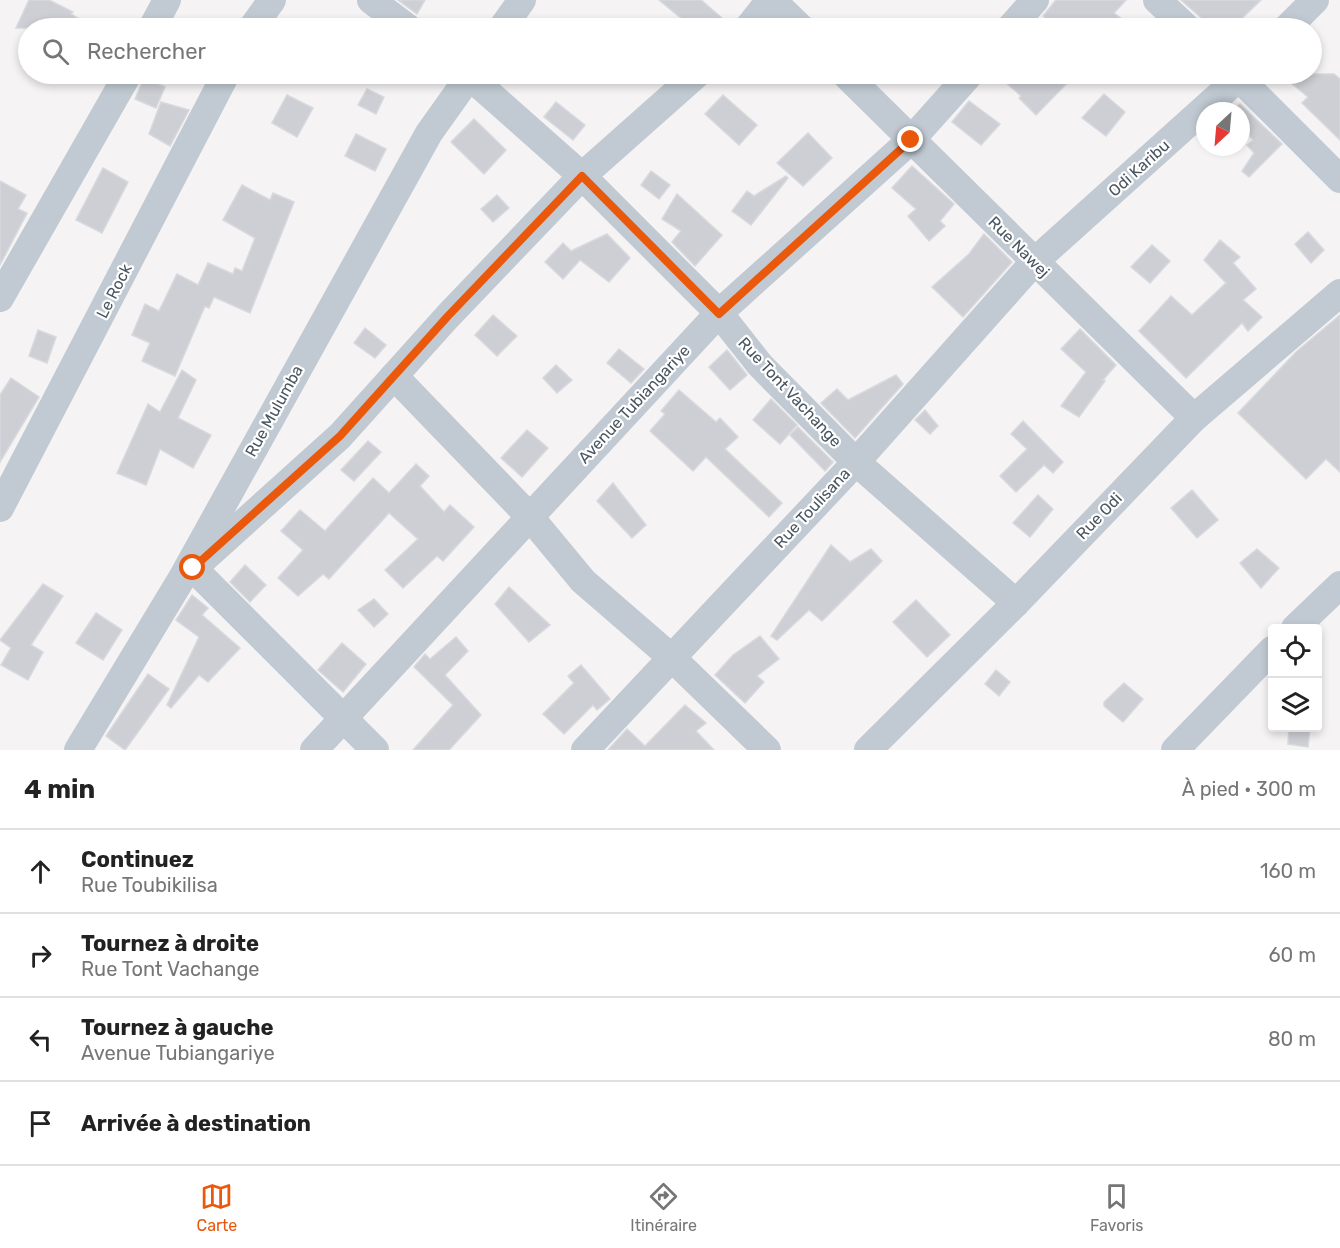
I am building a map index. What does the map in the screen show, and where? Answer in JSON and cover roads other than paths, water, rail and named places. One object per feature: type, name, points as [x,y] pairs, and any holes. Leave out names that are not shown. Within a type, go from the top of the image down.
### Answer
[{"type":"street","points":[[157,18],[167,0]]},
{"type":"street","points":[[259,18],[272,0]]},
{"type":"street","points":[[371,0],[395,18]]},
{"type":"street","points":[[509,18],[522,0]]},
{"type":"street","points":[[756,18],[771,0],[790,18]]},
{"type":"street","points":[[1019,18],[1035,0]]},
{"type":"street","points":[[1157,0],[1176,18]]},
{"type":"street","points":[[1297,18],[1315,0]]},
{"type":"street","points":[[0,297],[122,84]]},
{"type":"street","name":"Le Rock","points":[[0,507],[221,84]]},
{"type":"street","name":"Rue Mulumba","points":[[78,750],[187,573],[429,134],[462,84]]},
{"type":"street","name":"Rue Tont Vachange","points":[[480,84],[582,176],[719,314],[759,365],[856,462],[1017,603]]},
{"type":"street","points":[[375,750],[187,573],[340,436],[582,176],[686,84]]},
{"type":"street","name":"Rue Nawej","points":[[855,84],[1194,418]]},
{"type":"street","name":"Avenue Tubiangariye","points":[[314,750],[719,314],[911,140],[961,84]]},
{"type":"street","name":"Odi Karibu","points":[[1034,262],[1229,84]]},
{"type":"street","points":[[1248,84],[1340,179]]},
{"type":"street","name":"Rue Toulisana","points":[[585,750],[856,462],[1034,262]]},
{"type":"street","name":"Rue Odi","points":[[868,750],[1017,603],[1194,418],[1340,293]]},
{"type":"street","points":[[394,376],[530,517],[584,581],[672,658],[767,750]]},
{"type":"street","points":[[1299,624],[1340,585]]},
{"type":"street","points":[[1175,750],[1268,654]]},
{"type":"street","points":[[1202,750],[1206,719]]}]
